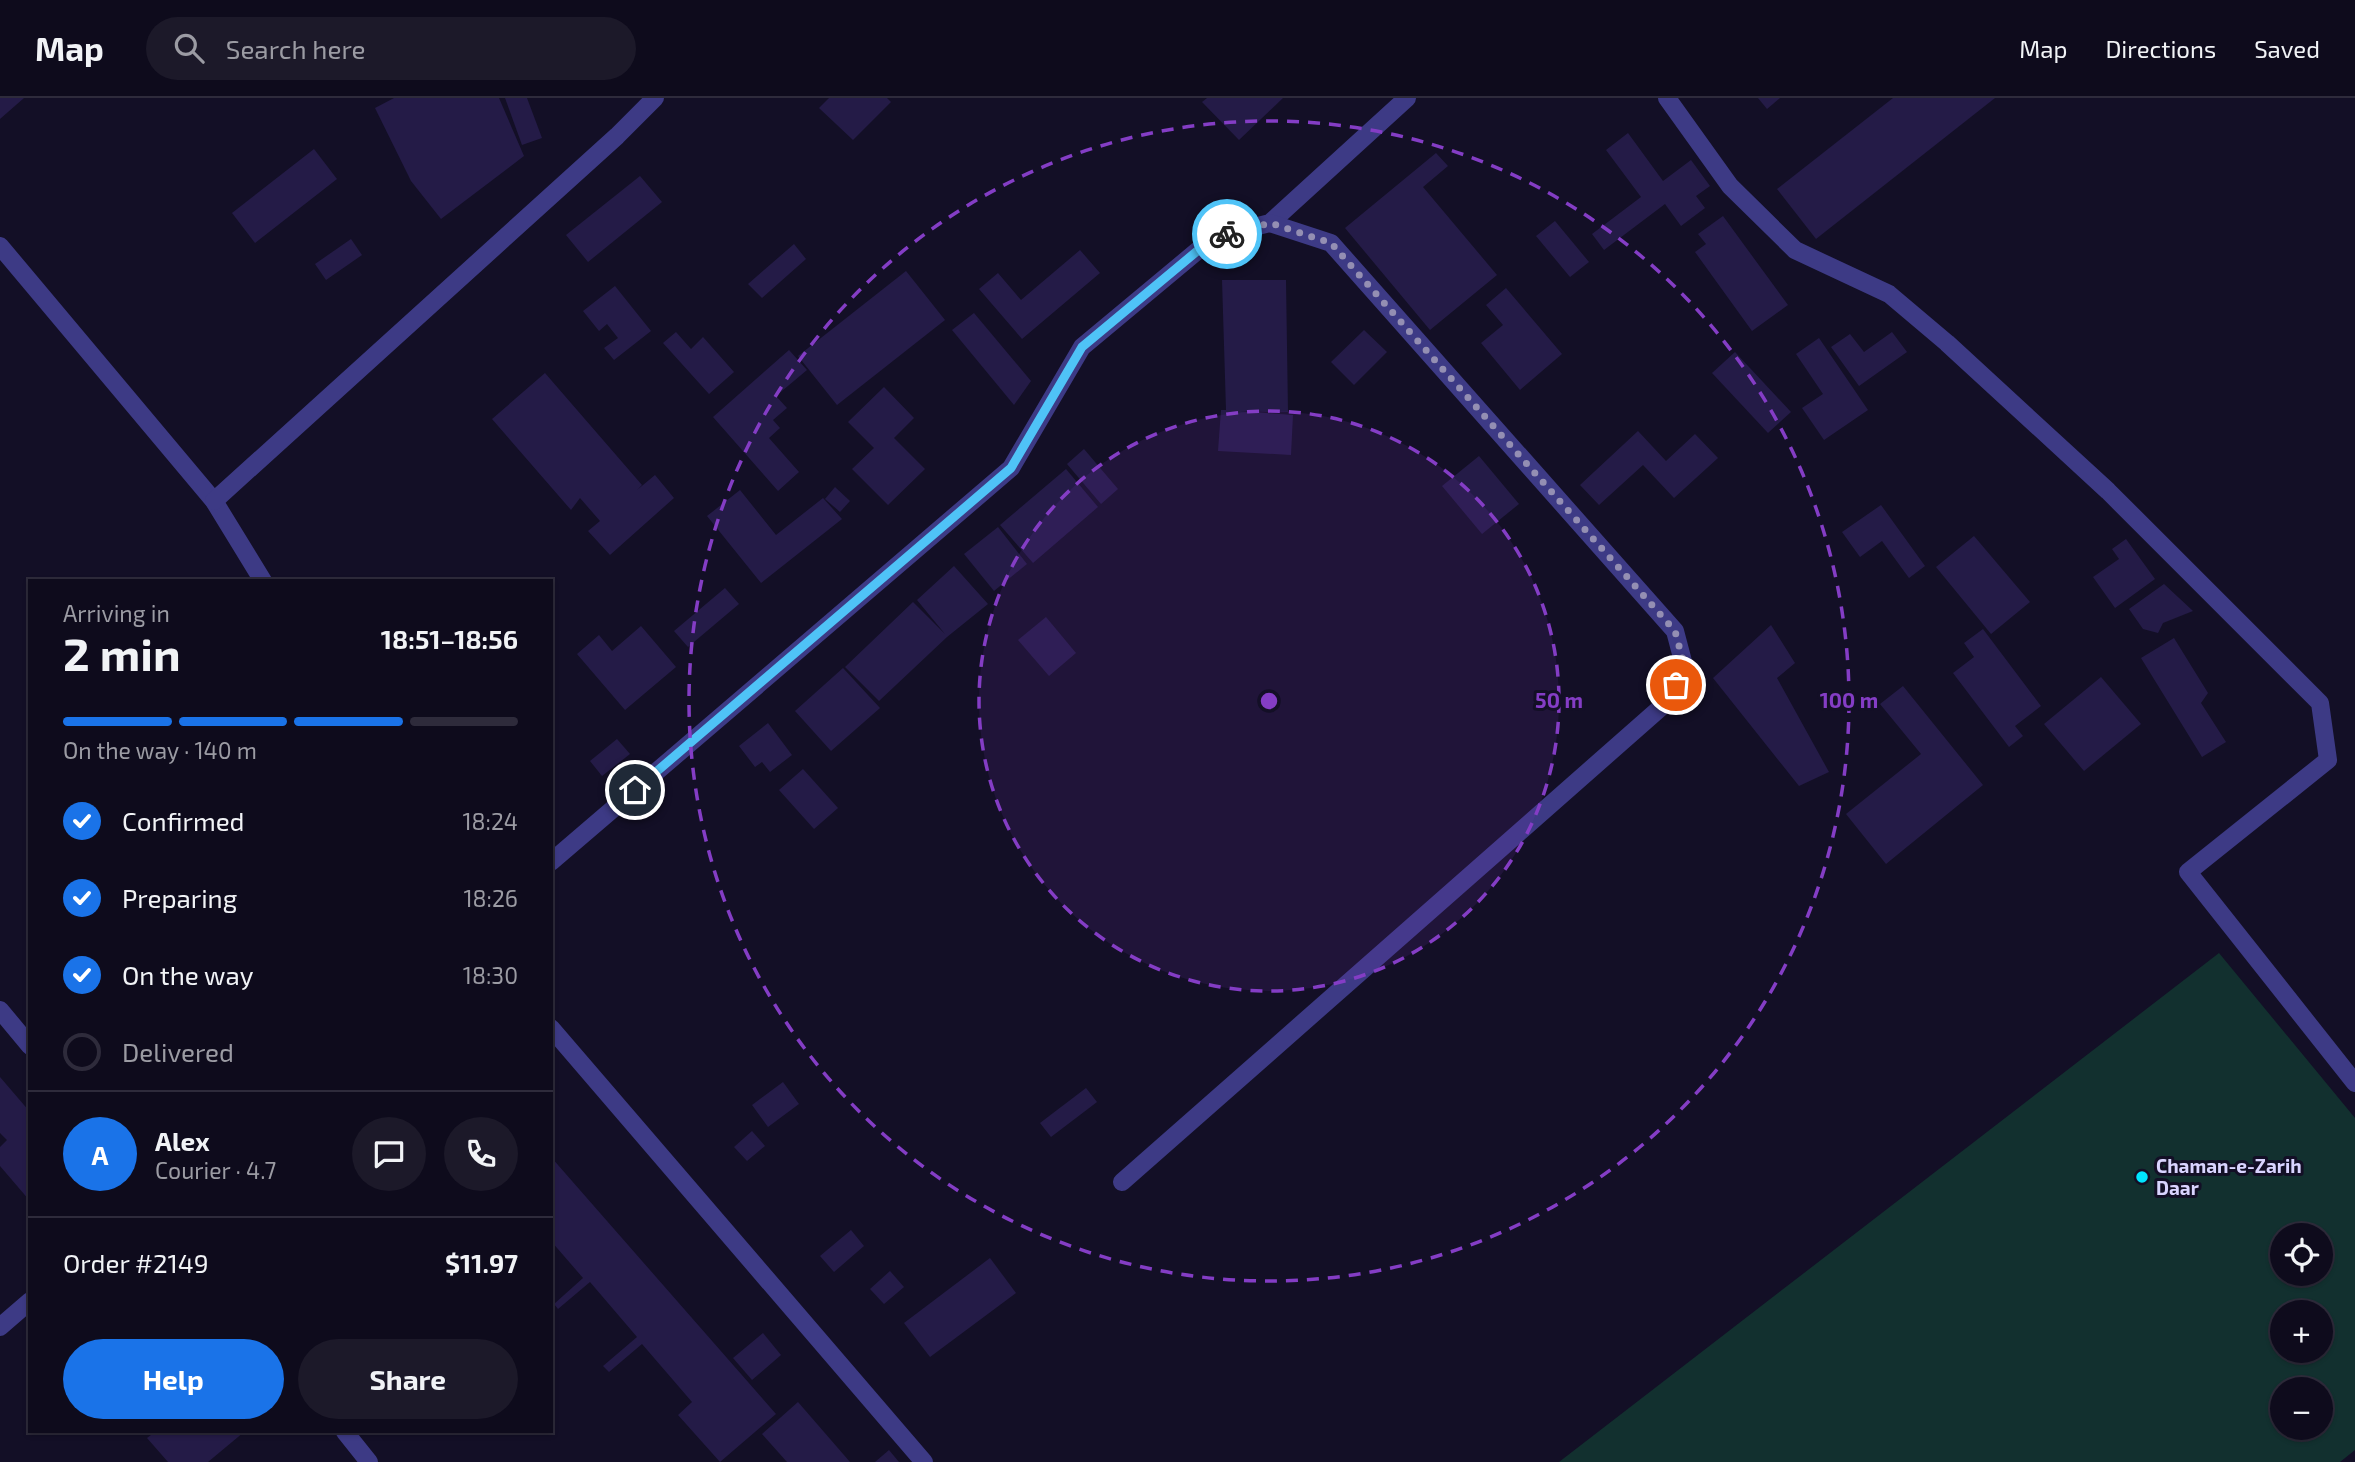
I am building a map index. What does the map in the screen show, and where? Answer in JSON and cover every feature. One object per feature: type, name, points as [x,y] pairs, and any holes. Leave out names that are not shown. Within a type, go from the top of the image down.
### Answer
[{"type":"street","points":[[214,501],[617,136],[655,98]]},
{"type":"street","points":[[553,860],[1011,468],[1082,347],[1214,237],[1270,223],[1407,98]]},
{"type":"street","points":[[1667,98],[1730,186],[1795,250],[1889,294],[1937,335],[2108,491],[2320,703],[2328,760],[2188,872],[2355,1083]]},
{"type":"street","points":[[1122,1182],[1667,702],[1685,668],[1675,631],[1331,243],[1270,223]]},
{"type":"street","points":[[0,246],[214,501],[262,579]]},
{"type":"street","points":[[0,1010],[28,1044]]},
{"type":"street","points":[[553,1030],[924,1462]]},
{"type":"street","points":[[0,1327],[28,1303]]},
{"type":"street","points":[[346,1433],[369,1462]]},
{"type":"green space","name":"Chaman-e-Zarih Daar","points":[[2219,953],[2355,1118],[2355,1450],[2340,1462],[1559,1462]]},
{"type":"building","points":[[0,98],[24,98],[0,119]]},
{"type":"building","points":[[394,98],[499,98],[524,156],[441,219],[411,181],[375,108]]},
{"type":"building","points":[[505,98],[527,98],[542,138],[522,145]]},
{"type":"building","points":[[829,98],[887,98],[891,102],[853,140],[819,108]]},
{"type":"building","points":[[1207,98],[1283,98],[1239,140],[1202,102]]},
{"type":"building","points":[[1758,98],[1780,98],[1767,109]]},
{"type":"building","points":[[1893,98],[1995,98],[1816,239],[1777,189]]},
{"type":"building","points":[[1628,133],[1663,181],[1691,160],[1710,186],[1696,196],[1705,208],[1681,226],[1665,204],[1604,250],[1592,234],[1641,197],[1606,150]]},
{"type":"building","points":[[314,149],[337,179],[255,243],[232,213]]},
{"type":"building","points":[[1436,153],[1448,166],[1423,187],[1497,275],[1430,330],[1345,228]]},
{"type":"building","points":[[640,176],[662,202],[588,262],[566,235]]},
{"type":"building","points":[[1723,216],[1788,305],[1752,331],[1695,252],[1706,244],[1698,234]]},
{"type":"building","points":[[1555,221],[1589,262],[1570,277],[1536,236]]},
{"type":"building","points":[[351,239],[362,255],[326,280],[315,264]]},
{"type":"building","points":[[794,244],[806,259],[762,298],[748,284]]},
{"type":"building","points":[[1080,250],[1100,273],[1022,339],[979,289],[998,273],[1021,300]]},
{"type":"building","points":[[906,271],[945,320],[837,405],[798,356]]},
{"type":"building","points":[[1222,280],[1286,280],[1288,412],[1241,411],[1293,415],[1291,455],[1218,451],[1221,410],[1226,410]]},
{"type":"building","points":[[615,286],[651,331],[614,360],[604,348],[618,338],[607,324],[599,331],[583,311]]},
{"type":"building","points":[[1506,288],[1562,354],[1520,390],[1481,343],[1503,325],[1486,305]]},
{"type":"building","points":[[974,313],[1031,381],[1014,405],[952,330]]},
{"type":"building","points":[[1364,330],[1387,352],[1354,385],[1331,362]]},
{"type":"building","points":[[676,332],[691,349],[703,337],[734,372],[709,394],[663,343]]},
{"type":"building","points":[[1892,332],[1907,352],[1859,386],[1831,347],[1850,334],[1864,352]]},
{"type":"building","points":[[1819,338],[1868,410],[1824,440],[1802,408],[1823,394],[1796,354]]},
{"type":"building","points":[[789,350],[807,370],[776,396],[787,408],[773,420],[780,428],[769,438],[799,472],[778,491],[713,417]]},
{"type":"building","points":[[1735,352],[1791,412],[1768,433],[1712,373]]},
{"type":"building","points":[[545,373],[642,485],[637,490],[655,475],[674,498],[610,555],[588,531],[600,521],[580,498],[571,510],[492,419]]},
{"type":"building","points":[[884,387],[914,418],[894,438],[925,469],[888,505],[852,469],[874,448],[848,422]]},
{"type":"building","points":[[1638,431],[1666,461],[1695,434],[1718,458],[1674,498],[1643,465],[1599,505],[1580,485]]},
{"type":"building","points":[[1084,449],[1118,489],[1101,504],[1067,464]]},
{"type":"building","points":[[1479,456],[1519,504],[1482,534],[1442,486]]},
{"type":"building","points":[[1066,469],[1098,507],[1033,563],[1000,525]]},
{"type":"building","points":[[835,487],[850,501],[840,512],[825,499]]},
{"type":"building","points":[[740,490],[776,535],[823,498],[842,519],[761,583],[707,516]]},
{"type":"building","points":[[1881,505],[1925,566],[1909,578],[1882,541],[1860,557],[1842,532]]},
{"type":"building","points":[[998,527],[1027,564],[994,591],[964,554]]},
{"type":"building","points":[[1974,536],[2030,602],[1991,634],[1936,567]]},
{"type":"building","points":[[2126,539],[2155,579],[2115,608],[2093,577],[2119,559],[2112,549]]},
{"type":"building","points":[[954,566],[988,604],[947,637],[879,701],[845,667],[913,602],[945,634],[917,600]]},
{"type":"building","points":[[2164,584],[2193,611],[2163,623],[2158,633],[2143,629],[2129,609]]},
{"type":"building","points":[[725,588],[739,604],[688,647],[674,631]]},
{"type":"building","points":[[1046,617],[1076,653],[1049,676],[1018,640]]},
{"type":"building","points":[[1771,625],[1795,663],[1777,678],[1829,772],[1799,786],[1713,678]]},
{"type":"building","points":[[641,626],[676,667],[625,710],[577,654],[599,635],[612,651]]},
{"type":"building","points":[[1983,629],[2041,706],[2015,726],[2023,736],[2009,747],[1953,673],[1974,657],[1964,643]]},
{"type":"building","points":[[2174,638],[2208,693],[2201,703],[2226,742],[2202,757],[2141,658]]},
{"type":"building","points":[[843,668],[880,708],[831,751],[795,711]]},
{"type":"building","points":[[2101,677],[2141,724],[2084,771],[2044,724]]},
{"type":"building","points":[[1903,686],[1983,785],[1886,864],[1846,814],[1921,754],[1880,704]]},
{"type":"building","points":[[768,723],[792,755],[770,772],[762,762],[755,767],[739,746]]},
{"type":"building","points":[[617,739],[630,754],[602,776],[590,761]]},
{"type":"building","points":[[803,769],[838,808],[814,829],[779,790]]},
{"type":"building","points":[[0,1077],[28,1110],[28,1199],[0,1166],[0,1147],[7,1140],[0,1133]]},
{"type":"building","points":[[783,1082],[799,1104],[768,1127],[752,1105]]},
{"type":"building","points":[[1086,1088],[1097,1102],[1051,1137],[1040,1123]]},
{"type":"building","points":[[752,1131],[765,1146],[747,1161],[734,1147]]},
{"type":"building","points":[[553,1159],[776,1414],[720,1462],[678,1415],[692,1402],[642,1344],[609,1372],[603,1366],[637,1337],[590,1282],[558,1309],[554,1304],[583,1278],[553,1243]]},
{"type":"building","points":[[851,1230],[864,1246],[834,1272],[820,1256]]},
{"type":"building","points":[[990,1258],[1016,1293],[930,1357],[904,1323]]},
{"type":"building","points":[[890,1271],[904,1287],[884,1304],[870,1289]]},
{"type":"building","points":[[763,1333],[781,1355],[752,1380],[733,1358]]},
{"type":"building","points":[[798,1402],[850,1462],[787,1462],[762,1434]]},
{"type":"building","points":[[154,1433],[243,1433],[208,1462],[168,1462],[147,1438]]},
{"type":"building","points":[[889,1450],[899,1462],[875,1462]]},
{"type":"way so far","points":[[1227,234],[1270,223],[1331,243],[1675,631],[1685,668],[1676,685]]},
{"type":"place","name":"Chaman-e-Zarih Daar","points":[[2142,1177]]},
{"type":"route","points":[[635,790],[1011,468],[1082,347],[1214,237],[1227,234]]}]
